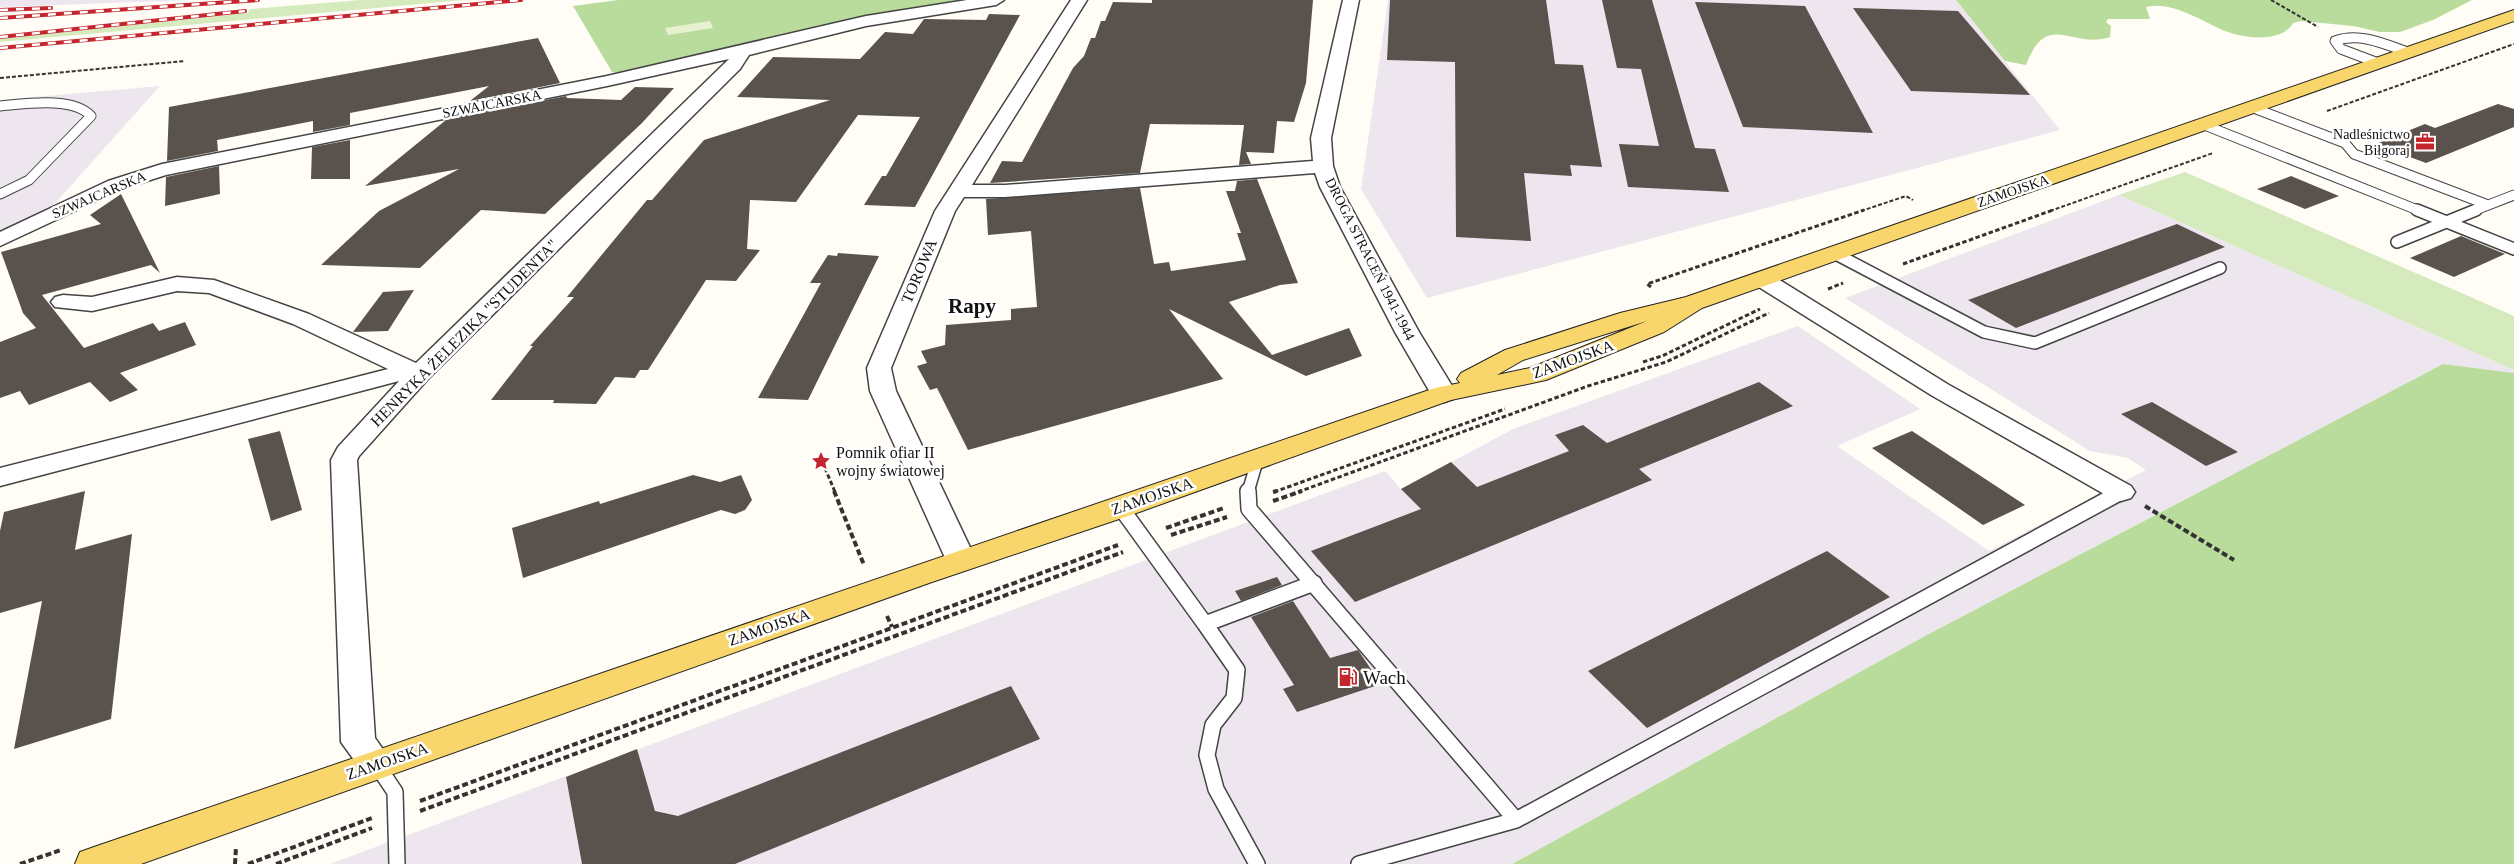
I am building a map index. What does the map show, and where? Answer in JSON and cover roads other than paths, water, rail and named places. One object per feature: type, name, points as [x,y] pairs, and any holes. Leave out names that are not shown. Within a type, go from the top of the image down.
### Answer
[{"type":"main road","name":"ZAMOJSKA","points":[[94,864],[961,560],[1120,508],[1444,394],[1537,374],[1655,327],[1693,303],[2514,15]]},
{"type":"street","name":"SZWAJCARSKA","points":[[0,240],[102,190],[140,175],[743,51],[866,21],[996,0]]},
{"type":"street","name":"TOROWA","points":[[961,560],[883,391],[879,368],[945,211],[1079,0]]},
{"type":"street","name":"DROGA STRACEŃ 1941-1944","points":[[1351,0],[1322,138],[1324,166],[1334,195],[1407,332],[1444,394]]},
{"type":"street","name":"HENRYKA ŻELEZIKA \"STUDENTA\"","points":[[377,765],[358,742],[344,460],[347,453],[415,372],[727,72],[743,51]]},
{"type":"street","points":[[957,191],[1005,191],[1324,166]]},
{"type":"street","points":[[1762,279],[1792,295],[1940,390],[2121,492]]},
{"type":"street","points":[[63,302],[92,304],[177,284],[197,284],[214,287],[301,319],[415,372]]},
{"type":"street","points":[[0,477],[415,372]]},
{"type":"lane","points":[[2378,63],[2341,49],[2334,43],[2341,38],[2376,42],[2407,52]]},
{"type":"lane","points":[[0,106],[66,105],[83,108],[91,116],[29,180],[0,194]]},
{"type":"lane","points":[[2251,107],[2345,143],[2354,154],[2488,205]]},
{"type":"lane","points":[[2202,124],[2449,221],[2514,249]]},
{"type":"lane","points":[[2397,242],[2514,195]]},
{"type":"lane","points":[[1834,253],[1984,332],[2023,342],[2035,343],[2220,268]]},
{"type":"lane","points":[[1258,458],[1248,505],[1516,820]]},
{"type":"lane","points":[[1359,864],[1516,820],[2121,492]]},
{"type":"lane","points":[[1120,508],[1237,670],[1234,698],[1213,725],[1208,755],[1216,789],[1257,864]]},
{"type":"lane","points":[[1205,624],[1314,583]]},
{"type":"lane","points":[[377,765],[395,792],[397,864]]},
{"type":"railway","points":[[0,18],[258,0]]},
{"type":"railway","points":[[0,48],[521,0]]},
{"type":"railway","points":[[0,10],[51,8]]},
{"type":"railway","points":[[0,37],[245,11]]},
{"type":"place","name":"Nadleśnictwo Biłgoraj","points":[[2425,142]]},
{"type":"place","name":"Pomnik ofiar II wojny światowej","points":[[821,461]]},
{"type":"place","name":"Wach","points":[[1348,677]]},
{"type":"district","name":"Rapy","points":[[972,306]]}]
